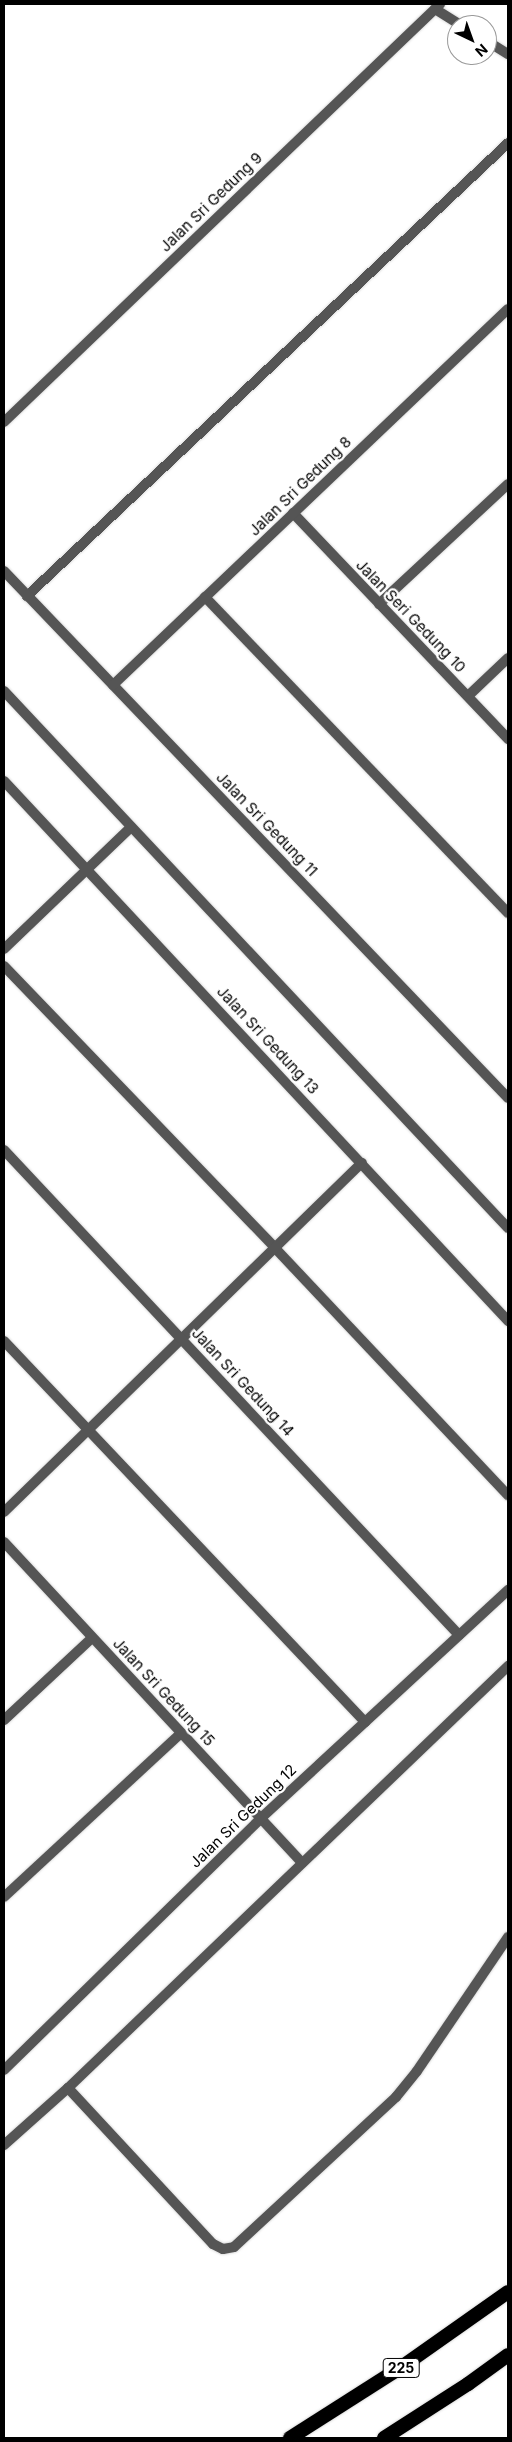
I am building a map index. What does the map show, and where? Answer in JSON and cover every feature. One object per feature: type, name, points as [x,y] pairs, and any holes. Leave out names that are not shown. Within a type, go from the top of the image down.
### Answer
[{"type":"highway","name":"225","points":[[290,2438],[403,2366],[508,2292]]},
{"type":"highway","points":[[384,2438],[468,2384],[508,2355]]},
{"type":"street","points":[[437,6],[448,15]]},
{"type":"street","name":"Jalan Sri Gedung 9","points":[[4,422],[437,6]]},
{"type":"street","points":[[497,47],[508,54]]},
{"type":"street","points":[[28,596],[508,143]]},
{"type":"street","name":"Jalan Sri Gedung 8","points":[[113,685],[508,309]]},
{"type":"street","points":[[379,604],[508,484]]},
{"type":"street","name":"Jalan Seri Gedung 10","points":[[292,513],[508,739]]},
{"type":"street","name":"Jalan Sri Gedung 11","points":[[4,571],[508,1098]]},
{"type":"street","points":[[206,597],[508,913]]},
{"type":"street","points":[[468,696],[508,658]]},
{"type":"street","points":[[4,691],[508,1228]]},
{"type":"street","name":"Jalan Sri Gedung 13","points":[[4,781],[508,1321]]},
{"type":"street","points":[[4,949],[131,827]]},
{"type":"street","points":[[4,966],[275,1248],[508,1495]]},
{"type":"street","name":"Jalan Sri Gedung 14","points":[[4,1150],[459,1635]]},
{"type":"street","points":[[4,1512],[362,1163]]},
{"type":"street","points":[[4,1341],[365,1722]]},
{"type":"street","name":"Jalan Sri Gedung 15","points":[[4,1542],[302,1863]]},
{"type":"street","name":"Jalan Sri Gedung 12","points":[[4,2070],[260,1819],[508,1590]]},
{"type":"street","points":[[4,1720],[92,1638]]},
{"type":"street","points":[[4,2145],[68,2088],[508,1666]]},
{"type":"street","points":[[4,1898],[181,1733]]},
{"type":"street","points":[[68,2088],[213,2244],[224,2249],[234,2247],[396,2098],[417,2071],[508,1937]]}]
